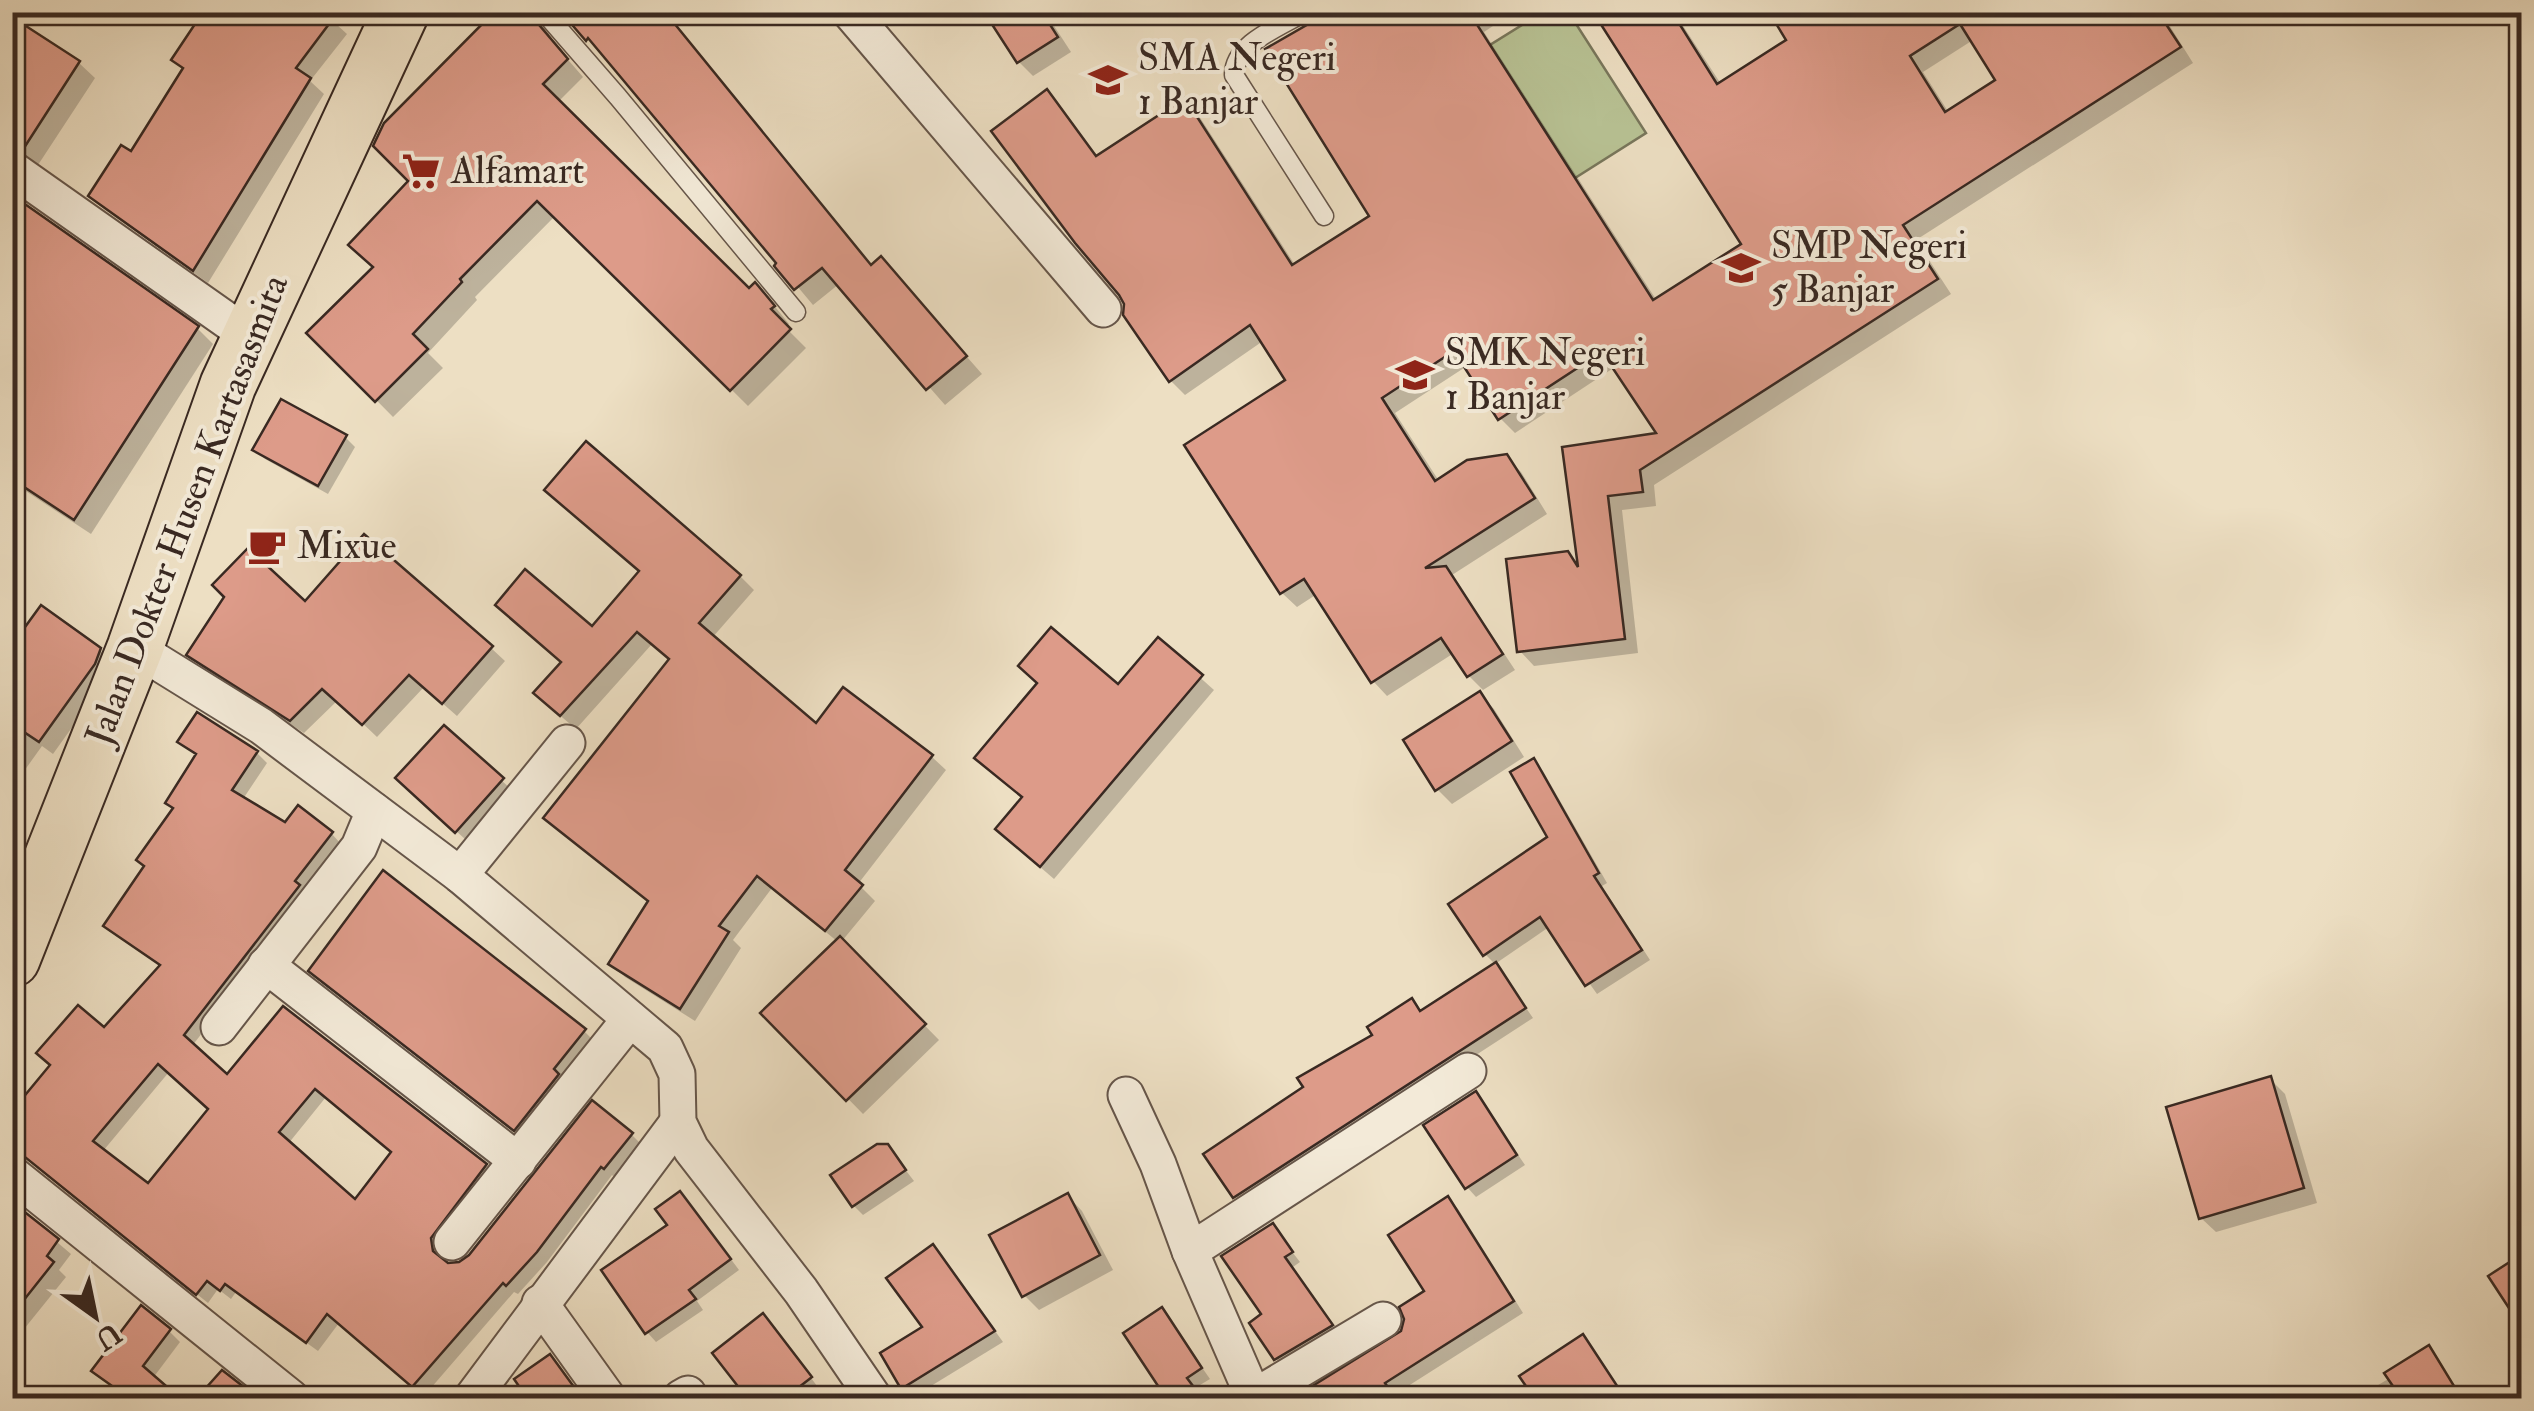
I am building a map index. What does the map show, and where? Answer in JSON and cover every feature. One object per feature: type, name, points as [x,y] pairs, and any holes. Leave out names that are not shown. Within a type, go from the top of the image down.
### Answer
[{"type":"main road","name":"Jalan Dokter Husen Kartasasmita","points":[[16,942],[134,648],[248,336],[401,12]]},
{"type":"street","points":[[850,12],[1103,310]]},
{"type":"street","points":[[12,168],[248,336]]},
{"type":"street","points":[[134,648],[261,726],[460,875],[665,1048],[677,1074],[678,1122],[691,1149],[801,1292],[874,1398]]},
{"type":"street","points":[[460,875],[567,743]]},
{"type":"street","points":[[220,1027],[359,847],[374,811]]},
{"type":"street","points":[[266,965],[518,1160]]},
{"type":"street","points":[[452,1242],[630,1019]]},
{"type":"street","points":[[1190,1250],[1468,1071]]},
{"type":"street","points":[[1126,1095],[1254,1398],[1384,1320]]},
{"type":"street","points":[[472,1398],[678,1122]]},
{"type":"street","points":[[12,1174],[291,1398]]},
{"type":"street","points":[[540,1303],[608,1398]]},
{"type":"lane","points":[[544,12],[796,312]]},
{"type":"lane","points":[[1304,12],[1244,50],[1236,61],[1234,75],[1324,216]]},
{"type":"green space","points":[[1541,13],[1569,13],[1646,133],[1575,178],[1490,45]]},
{"type":"building","points":[[203,12],[338,12],[296,68],[311,78],[193,271],[88,196],[121,145],[131,151],[183,68],[171,60]]},
{"type":"building","points":[[494,12],[532,12],[568,59],[543,84],[749,288],[755,282],[775,306],[771,309],[791,329],[730,391],[537,201],[460,279],[462,282],[413,334],[428,349],[375,402],[306,333],[373,267],[348,245],[408,181],[373,146],[384,123]]},
{"type":"building","points":[[561,12],[665,12],[871,265],[881,256],[967,356],[926,390],[822,268],[794,290],[774,266],[776,263],[588,38],[586,41]]},
{"type":"building","points":[[984,12],[1042,12],[1058,37],[1017,63]]},
{"type":"building","points":[[1316,12],[1469,12],[1653,300],[1741,244],[1593,12],[1672,12],[1717,84],[1786,40],[1769,12],[2158,12],[2181,47],[1903,225],[1938,279],[1640,470],[1643,492],[1608,496],[1625,639],[1517,652],[1506,559],[1568,551],[1578,567],[1562,447],[1656,433],[1602,352],[1498,420],[1454,351],[1382,398],[1435,481],[1467,460],[1507,454],[1535,498],[1425,568],[1446,566],[1503,654],[1467,677],[1441,638],[1371,683],[1304,579],[1280,594],[1184,445],[1285,380],[1250,325],[1169,382],[1123,315],[1124,304],[1119,295],[991,131],[1047,89],[1096,156],[1185,98],[1292,265],[1369,216],[1265,49],[1310,23]],"holes":[[[1960,24],[1995,80],[1945,112],[1910,56]]]},
{"type":"building","points":[[12,17],[80,61],[22,151],[12,148]]},
{"type":"building","points":[[12,195],[199,326],[74,520],[12,479]]},
{"type":"building","points":[[281,399],[347,435],[318,486],[252,450]]},
{"type":"building","points":[[586,441],[741,575],[699,623],[816,723],[843,687],[933,755],[845,870],[863,885],[825,931],[757,876],[719,926],[729,932],[680,1009],[608,964],[648,901],[543,818],[669,659],[637,632],[560,716],[533,693],[561,662],[495,605],[525,569],[592,626],[639,571],[544,490]]},
{"type":"building","points":[[364,534],[493,646],[442,704],[409,675],[362,725],[322,689],[290,721],[186,655],[224,597],[212,585],[248,548],[305,601]]},
{"type":"building","points":[[41,605],[101,648],[95,664],[39,742],[12,724],[12,645]]},
{"type":"building","points":[[1051,627],[1118,684],[1158,637],[1203,675],[1040,867],[995,829],[1022,797],[974,758],[1037,683],[1018,666]]},
{"type":"building","points":[[1480,691],[1512,741],[1435,791],[1403,740]]},
{"type":"building","points":[[197,712],[258,751],[232,790],[285,822],[298,805],[333,832],[295,881],[300,885],[184,1035],[227,1074],[283,1006],[487,1164],[431,1238],[433,1251],[448,1263],[469,1255],[592,1100],[633,1133],[604,1169],[601,1167],[537,1252],[506,1286],[503,1283],[412,1387],[327,1314],[306,1343],[225,1284],[220,1291],[207,1281],[196,1295],[25,1157],[12,1153],[12,1111],[50,1065],[36,1053],[78,1005],[104,1027],[160,965],[103,926],[144,866],[136,860],[173,808],[165,803],[196,754],[177,742]],"holes":[[[158,1064],[208,1109],[148,1183],[93,1141]],[[315,1089],[391,1152],[355,1199],[279,1132]]]},
{"type":"building","points":[[444,725],[504,778],[455,833],[395,778]]},
{"type":"building","points":[[1534,758],[1599,873],[1594,876],[1642,950],[1585,986],[1540,917],[1483,956],[1448,904],[1547,837],[1510,772]]},
{"type":"building","points":[[383,870],[586,1029],[554,1069],[559,1074],[514,1131],[308,971]]},
{"type":"building","points":[[840,936],[926,1024],[846,1101],[760,1013]]},
{"type":"building","points":[[1496,962],[1526,1008],[1233,1198],[1203,1154],[1303,1087],[1297,1078],[1372,1035],[1367,1027],[1412,998],[1420,1011]]},
{"type":"building","points":[[2271,1076],[2304,1188],[2199,1219],[2166,1107]]},
{"type":"building","points":[[1476,1091],[1517,1155],[1465,1189],[1423,1125]]},
{"type":"building","points":[[877,1144],[888,1144],[906,1170],[852,1207],[830,1175]]},
{"type":"building","points":[[680,1191],[731,1259],[689,1290],[696,1299],[645,1334],[601,1270],[667,1225],[655,1209]]},
{"type":"building","points":[[1068,1193],[1100,1255],[1022,1297],[989,1235]]},
{"type":"building","points":[[1448,1196],[1514,1301],[1385,1383],[1395,1398],[1300,1398],[1298,1395],[1401,1331],[1404,1319],[1399,1307],[1424,1291],[1388,1235]]},
{"type":"building","points":[[12,1202],[59,1239],[47,1256],[54,1262],[12,1315]]},
{"type":"building","points":[[1273,1223],[1293,1252],[1285,1257],[1333,1325],[1274,1360],[1249,1323],[1261,1314],[1221,1256]]},
{"type":"building","points":[[933,1244],[995,1331],[901,1389],[880,1353],[922,1327],[886,1278]]},
{"type":"building","points":[[2522,1254],[2522,1328],[2488,1276]]},
{"type":"building","points":[[141,1305],[171,1329],[143,1366],[180,1398],[129,1398],[91,1371]]},
{"type":"building","points":[[1162,1307],[1202,1368],[1187,1378],[1202,1398],[1166,1398],[1123,1333]]},
{"type":"building","points":[[763,1313],[812,1377],[785,1398],[747,1398],[712,1353]]},
{"type":"building","points":[[1583,1334],[1625,1398],[1534,1398],[1519,1376]]},
{"type":"building","points":[[2429,1345],[2454,1386],[2434,1398],[2401,1398],[2384,1373]]},
{"type":"building","points":[[550,1354],[582,1398],[527,1398],[514,1379]]},
{"type":"building","points":[[222,1370],[258,1398],[197,1398]]},
{"type":"place","name":"SMA Negeri 1 Banjar","points":[[1108,80]]},
{"type":"place","name":"Alfamart","points":[[421,171]]},
{"type":"place","name":"SMP Negeri 5 Banjar","points":[[1741,268]]},
{"type":"place","name":"SMK Negeri 1 Banjar","points":[[1415,375]]},
{"type":"place","name":"Mixue","points":[[267,546]]}]
